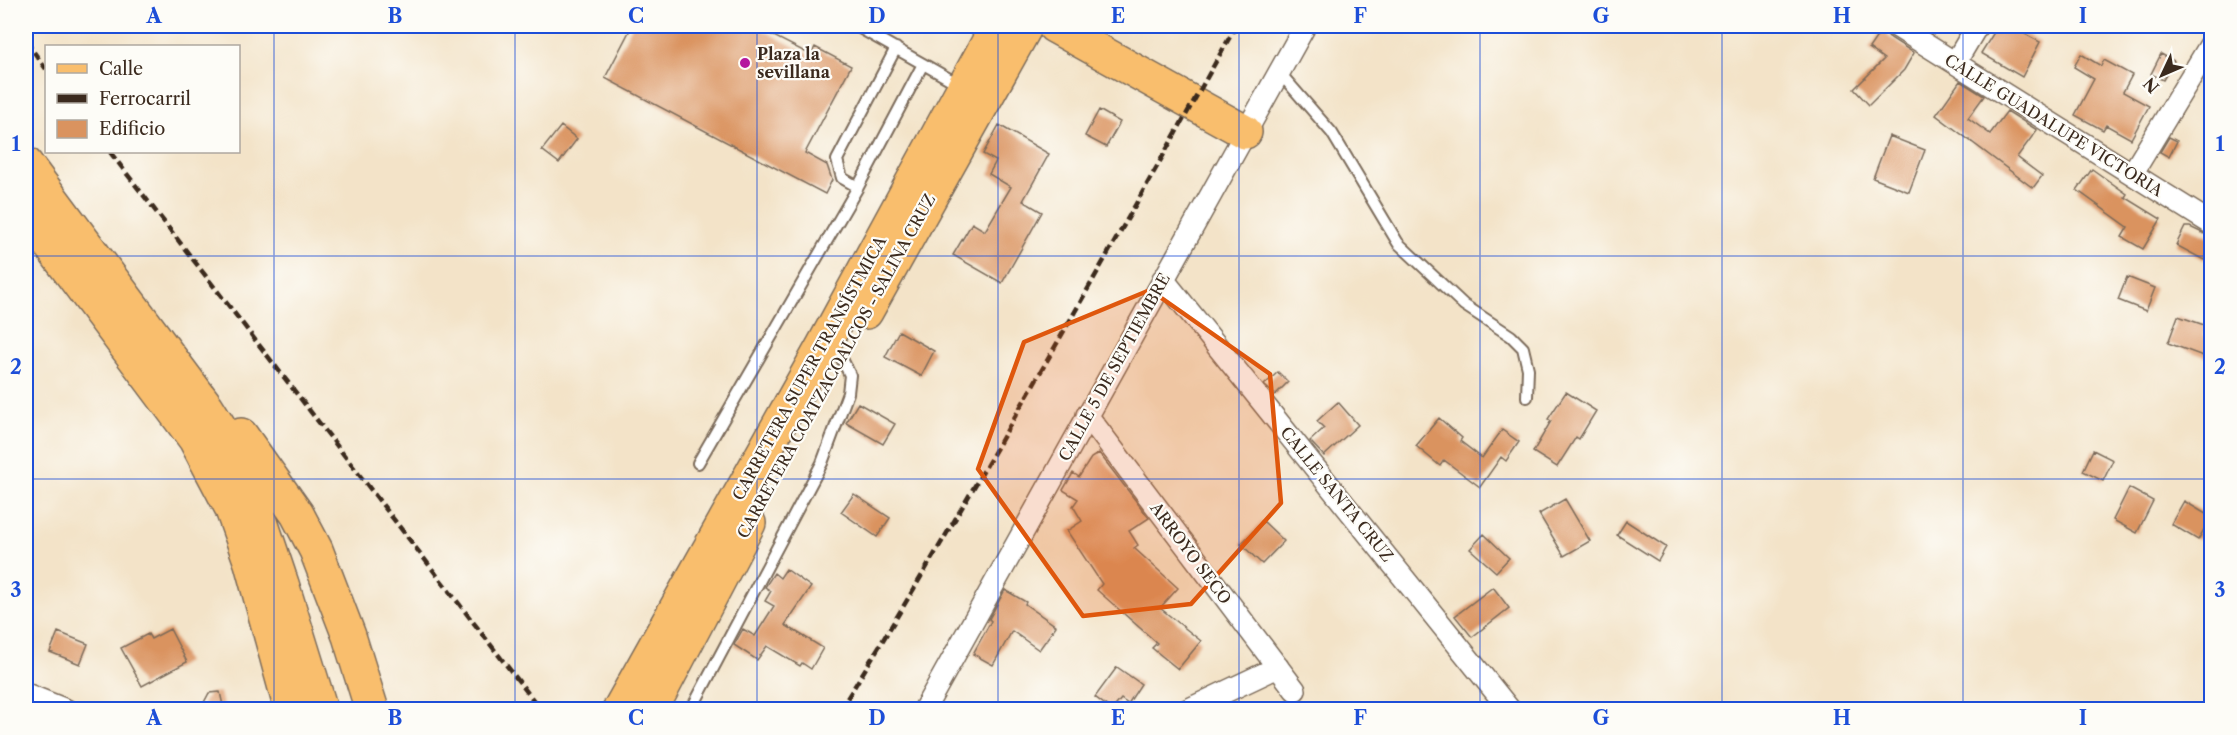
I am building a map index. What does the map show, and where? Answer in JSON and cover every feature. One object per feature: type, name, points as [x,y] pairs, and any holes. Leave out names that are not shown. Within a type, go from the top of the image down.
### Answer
[{"type":"main road","name":"CARRETERA SUPER TRANSÍSTMICA","points":[[620,710],[832,351],[974,93],[997,26]]},
{"type":"main road","points":[[974,93],[1026,26]]},
{"type":"main road","points":[[1054,26],[1245,132]]},
{"type":"main road","points":[[26,164],[34,217],[195,439],[231,507],[251,563],[291,702]]},
{"type":"main road","points":[[34,217],[124,294],[227,416],[297,514],[331,586],[372,710]]},
{"type":"main road","points":[[124,294],[207,407],[234,450],[282,584],[321,710]]},
{"type":"main road","name":"CARRETERA COATZACOALCOS - SALINA CRUZ","points":[[651,710],[754,512],[832,351]]},
{"type":"street","name":"CALLE 5 DE SEPTIEMBRE","points":[[924,710],[1305,26]]},
{"type":"street","name":"CALLE GUADALUPE VICTORIA","points":[[1896,26],[2211,224]]},
{"type":"street","points":[[1955,63],[1977,26]]},
{"type":"street","points":[[2132,174],[2211,42]]},
{"type":"street","name":"CALLE SANTA CRUZ","points":[[1163,279],[1510,710]]},
{"type":"street","name":"ARROYO SECO","points":[[1087,415],[1295,690]]},
{"type":"street","points":[[1187,710],[1278,667]]},
{"type":"street","points":[[26,694],[66,710]]},
{"type":"lane","points":[[856,26],[974,93]]},
{"type":"lane","points":[[858,187],[842,178],[837,160],[896,48]]},
{"type":"lane","points":[[698,463],[858,187],[923,64]]},
{"type":"lane","points":[[1279,72],[1332,134],[1398,243],[1464,305],[1512,336],[1523,348],[1528,369],[1527,397]]},
{"type":"lane","points":[[691,710],[822,463],[848,393],[850,375],[832,351]]},
{"type":"highlighted area","points":[[1150,290],[1270,374],[1281,503],[1191,604],[1083,616],[978,469],[1024,342]]},
{"type":"building","points":[[632,26],[754,26],[811,55],[815,47],[851,66],[805,153],[827,165],[832,180],[825,194],[605,78]]},
{"type":"building","points":[[1998,26],[2017,26],[2027,32],[2025,34],[2040,42],[2022,77],[1981,53]]},
{"type":"building","points":[[1882,29],[1889,37],[1914,53],[1904,70],[1869,105],[1854,89],[1884,59],[1869,48]]},
{"type":"building","points":[[2081,54],[2101,66],[2104,60],[2132,75],[2123,92],[2149,106],[2131,139],[2106,125],[2103,130],[2075,115],[2094,79],[2074,67]]},
{"type":"building","points":[[2161,54],[2174,61],[2163,80],[2151,74]]},
{"type":"building","points":[[1960,81],[1984,96],[1968,118],[1990,134],[2007,111],[2037,130],[2017,157],[2042,176],[2033,188],[1936,115]]},
{"type":"building","points":[[1099,110],[1120,122],[1106,147],[1085,136]]},
{"type":"building","points":[[999,125],[1049,154],[1023,201],[1042,212],[1002,283],[953,255],[972,223],[985,231],[1011,187],[989,174],[996,161],[983,154]]},
{"type":"building","points":[[561,126],[577,139],[559,163],[542,150]]},
{"type":"building","points":[[1889,136],[1925,150],[1909,192],[1873,178]]},
{"type":"building","points":[[2169,137],[2177,141],[2169,157],[2160,152]]},
{"type":"building","points":[[2092,169],[2127,194],[2125,197],[2161,219],[2143,249],[2122,237],[2128,227],[2077,190]]},
{"type":"building","points":[[2185,227],[2211,237],[2211,245],[2204,260],[2176,245]]},
{"type":"building","points":[[2127,277],[2155,288],[2146,311],[2118,300]]},
{"type":"building","points":[[2178,316],[2207,326],[2203,336],[2211,339],[2211,359],[2168,343]]},
{"type":"building","points":[[899,331],[934,351],[921,376],[885,357]]},
{"type":"building","points":[[1278,372],[1288,382],[1275,395],[1264,385]]},
{"type":"building","points":[[1566,392],[1596,411],[1579,439],[1576,437],[1557,467],[1533,452],[1551,421],[1548,419]]},
{"type":"building","points":[[1338,402],[1358,425],[1324,456],[1310,441],[1324,428],[1317,421]]},
{"type":"building","points":[[858,403],[895,424],[883,444],[846,423]]},
{"type":"building","points":[[1439,418],[1462,438],[1460,441],[1482,458],[1502,430],[1519,442],[1506,461],[1501,457],[1480,487],[1444,460],[1440,466],[1416,446]]},
{"type":"building","points":[[2093,450],[2113,460],[2103,481],[2083,471]]},
{"type":"building","points":[[1099,453],[1149,518],[1129,531],[1138,545],[1134,548],[1178,588],[1160,608],[1201,641],[1178,669],[1152,648],[1157,643],[1097,590],[1102,584],[1067,531],[1082,521],[1073,506],[1078,499],[1063,490],[1073,473],[1079,477],[1091,458]]},
{"type":"building","points":[[2129,488],[2153,501],[2137,533],[2113,520]]},
{"type":"building","points":[[854,494],[890,518],[877,537],[841,512]]},
{"type":"building","points":[[1565,499],[1590,541],[1564,556],[1539,514]]},
{"type":"building","points":[[2184,501],[2211,517],[2198,540],[2171,524]]},
{"type":"building","points":[[1263,521],[1284,541],[1262,564],[1241,544]]},
{"type":"building","points":[[1626,521],[1666,547],[1658,561],[1617,535]]},
{"type":"building","points":[[1484,534],[1509,558],[1496,572],[1470,549]]},
{"type":"building","points":[[786,569],[811,587],[785,625],[823,648],[811,669],[802,663],[800,666],[767,646],[757,660],[734,645],[743,629],[755,636],[774,606],[765,601],[771,591],[765,587],[774,573],[780,578]]},
{"type":"building","points":[[1493,587],[1509,608],[1472,637],[1455,616]]},
{"type":"building","points":[[1005,590],[1026,602],[1025,604],[1056,626],[1039,650],[1012,631],[993,665],[973,654]]},
{"type":"building","points":[[170,629],[187,662],[142,686],[121,648],[148,634],[151,639]]},
{"type":"building","points":[[58,632],[88,644],[80,664],[50,652]]},
{"type":"building","points":[[1117,667],[1141,684],[1128,704],[1121,699],[1112,710],[1095,697]]},
{"type":"building","points":[[220,692],[224,710],[200,710],[209,693]]},
{"type":"railway","points":[[840,710],[992,456],[1236,26]]},
{"type":"railway","points":[[26,41],[45,68]]},
{"type":"railway","points":[[111,153],[541,710]]},
{"type":"place","name":"Plaza la sevillana","points":[[745,63]]}]
